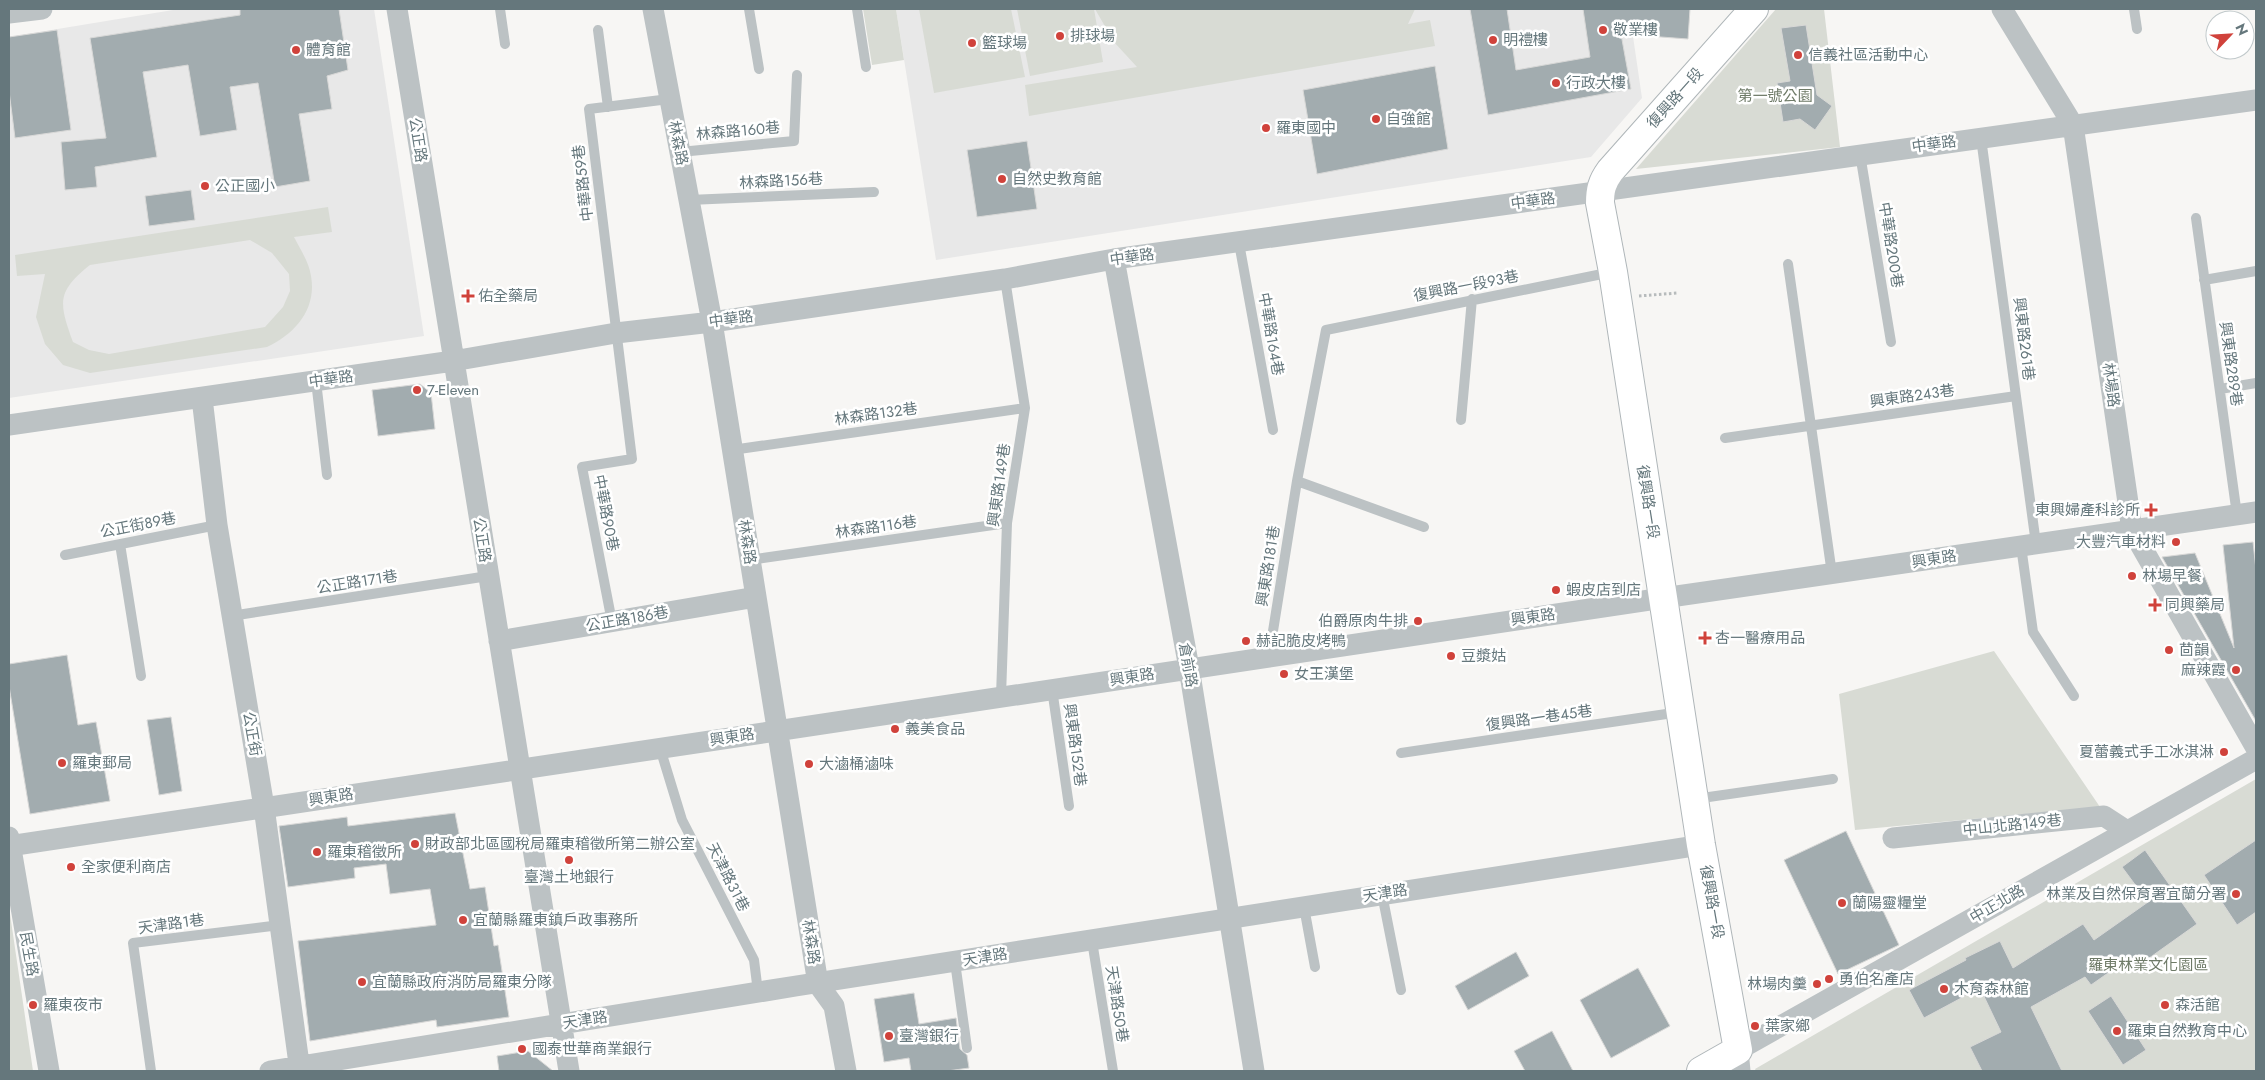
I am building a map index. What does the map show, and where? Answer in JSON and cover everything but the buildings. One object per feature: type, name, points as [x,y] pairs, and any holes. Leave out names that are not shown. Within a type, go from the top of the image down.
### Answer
[{"type":"main road","name":"復興路一段","points":[[1736,1064],[1600,203],[1600,192],[1602,182],[1610,171],[1754,9]]},
{"type":"main road","name":"中正北路","points":[[1702,1071],[1736,1064]]},
{"type":"street","points":[[9,13],[42,9]]},
{"type":"street","name":"公正路","points":[[397,9],[569,1071]]},
{"type":"street","name":"林森路","points":[[653,9],[712,322],[818,984],[834,1006],[846,1071]]},
{"type":"street","name":"林場路","points":[[2002,9],[2073,125],[2132,530],[2256,748]]},
{"type":"street","name":"中華路","points":[[9,426],[453,361],[616,333],[712,322],[1005,279],[1114,259],[2256,100]]},
{"type":"street","name":"倉前路","points":[[1114,259],[1189,668],[1254,1071]]},
{"type":"street","name":"公正街","points":[[202,398],[217,525],[264,808],[300,1069]]},
{"type":"street","name":"興東路","points":[[9,843],[264,808],[1269,656],[2247,513]]},
{"type":"street","name":"公正路186巷","points":[[499,641],[756,597]]},
{"type":"street","name":"中正北路","points":[[1736,1064],[2128,831],[2256,759]]},
{"type":"street","name":"中山北路149巷","points":[[1893,838],[2104,816],[2128,831]]},
{"type":"street","name":"民生路","points":[[9,843],[49,1071]]},
{"type":"street","name":"天津路","points":[[270,1071],[300,1069],[758,992],[1701,845]]},
{"type":"lane","points":[[500,9],[505,44]]},
{"type":"lane","points":[[749,9],[759,69]]},
{"type":"lane","points":[[857,9],[866,67]]},
{"type":"lane","points":[[2134,9],[2137,28]]},
{"type":"lane","points":[[598,30],[608,107]]},
{"type":"lane","name":"林森路160巷","points":[[680,152],[794,141],[797,75]]},
{"type":"lane","name":"中華路59巷","points":[[616,333],[589,110],[669,99]]},
{"type":"lane","name":"興東路261巷","points":[[1981,138],[2016,396],[2029,545],[2033,632],[2074,696]]},
{"type":"lane","name":"中華路200巷","points":[[1860,154],[1891,342]]},
{"type":"lane","name":"林森路156巷","points":[[689,200],[874,192]]},
{"type":"lane","name":"興東路289巷","points":[[2196,218],[2220,389],[2247,513]]},
{"type":"lane","name":"中華路164巷","points":[[1239,243],[1273,430]]},
{"type":"lane","points":[[1788,264],[1832,574]]},
{"type":"lane","points":[[2204,280],[2256,271]]},
{"type":"lane","name":"興東路149巷","points":[[1001,696],[1007,523],[1025,408],[1005,279]]},
{"type":"lane","name":"復興路一段93巷","points":[[1326,330],[1472,299],[1614,285]]},
{"type":"lane","points":[[1461,420],[1472,299]]},
{"type":"lane","name":"興東路181巷","points":[[1269,656],[1297,481],[1326,330]]},
{"type":"lane","name":"中華路90巷","points":[[612,622],[582,467],[632,459],[616,333]]},
{"type":"lane","points":[[316,381],[327,475]]},
{"type":"lane","points":[[2220,389],[2256,383]]},
{"type":"lane","name":"興東路243巷","points":[[1725,438],[2016,396]]},
{"type":"lane","name":"林森路132巷","points":[[732,450],[1025,408]]},
{"type":"lane","points":[[1297,481],[1424,527]]},
{"type":"lane","name":"林森路116巷","points":[[749,560],[1007,523]]},
{"type":"lane","name":"公正街89巷","points":[[65,555],[217,525]]},
{"type":"lane","points":[[120,544],[141,676]]},
{"type":"lane","name":"公正路171巷","points":[[232,616],[488,576]]},
{"type":"lane","name":"興東路152巷","points":[[1052,689],[1069,806]]},
{"type":"lane","name":"復興路一巷45巷","points":[[1401,753],[1681,712]]},
{"type":"lane","name":"天津路31巷","points":[[660,748],[682,820],[754,960],[758,992]]},
{"type":"lane","points":[[1694,799],[1833,779]]},
{"type":"lane","points":[[1382,894],[1401,990]]},
{"type":"lane","points":[[1304,907],[1315,967]]},
{"type":"lane","name":"天津路1巷","points":[[151,1071],[133,943],[280,925]]},
{"type":"lane","name":"天津路50巷","points":[[1092,941],[1113,1071]]},
{"type":"lane","points":[[955,962],[967,1048]]},
{"type":"path","points":[[1614,285],[1677,292]]},
{"type":"shaded area","name":"公正國小","points":[[179,9],[374,9],[424,336],[9,398],[9,37]]},
{"type":"shaded area","name":"羅東國中","points":[[896,9],[1629,9],[1642,98],[1591,157],[936,260]]},
{"type":"green space","points":[[863,9],[896,9],[904,60],[872,65]]},
{"type":"green space","name":"籃球場","points":[[919,9],[1011,9],[1025,77],[934,93]]},
{"type":"green space","name":"排球場","points":[[1017,9],[1094,9],[1103,62],[1030,76]]},
{"type":"green space","points":[[1095,9],[1415,9],[1408,24],[1430,20],[1435,46],[1029,116],[1025,85],[1137,67],[1114,42]]},
{"type":"green space","name":"第一號公園","points":[[1776,9],[1824,9],[1840,147],[1636,169]]},
{"type":"green space","points":[[328,207],[332,232],[294,237],[310,271],[311,299],[307,310],[295,328],[277,342],[267,347],[90,373],[63,365],[45,344],[36,317],[45,274],[17,276],[15,255]],"holes":[[[250,240],[272,253],[289,274],[290,291],[283,307],[265,327],[109,354],[89,350],[73,342],[63,308],[64,299],[71,283],[90,265]]]},
{"type":"green space","points":[[1994,651],[2100,807],[1855,830],[1839,694]]},
{"type":"green space","name":"羅東林業文化園區","points":[[2256,779],[2256,1071],[1756,1071],[1755,1069]]},
{"type":"green space","points":[[9,907],[33,1071],[9,1071]]},
{"type":"place","name":"敬業樓","points":[[1603,30]]},
{"type":"place","name":"排球場","points":[[1060,36]]},
{"type":"place","name":"明禮樓","points":[[1493,40]]},
{"type":"place","name":"籃球場","points":[[972,43]]},
{"type":"place","name":"體育館","points":[[296,50]]},
{"type":"place","name":"信義社區活動中心","points":[[1798,55]]},
{"type":"place","name":"行政大樓","points":[[1556,83]]},
{"type":"place","name":"自強館","points":[[1376,119]]},
{"type":"place","name":"羅東國中","points":[[1266,128]]},
{"type":"place","name":"自然史教育館","points":[[1002,179]]},
{"type":"place","name":"公正國小","points":[[205,186]]},
{"type":"place","name":"佑全藥局","points":[[468,296]]},
{"type":"place","name":"7-Eleven","points":[[417,390]]},
{"type":"place","name":"東興婦產科診所","points":[[2151,510]]},
{"type":"place","name":"大豐汽車材料","points":[[2176,542]]},
{"type":"place","name":"林場早餐","points":[[2132,576]]},
{"type":"place","name":"蝦皮店到店","points":[[1556,590]]},
{"type":"place","name":"同興藥局","points":[[2155,605]]},
{"type":"place","name":"伯爵原肉牛排","points":[[1418,621]]},
{"type":"place","name":"杏一醫療用品","points":[[1705,638]]},
{"type":"place","name":"赫記脆皮烤鴨","points":[[1246,641]]},
{"type":"place","name":"茴韻","points":[[2169,650]]},
{"type":"place","name":"豆漿姑","points":[[1451,656]]},
{"type":"place","name":"麻辣霞","points":[[2236,670]]},
{"type":"place","name":"女王漢堡","points":[[1284,674]]},
{"type":"place","name":"義美食品","points":[[895,729]]},
{"type":"place","name":"夏蕾義式手工冰淇淋","points":[[2224,752]]},
{"type":"place","name":"羅東郵局","points":[[62,763]]},
{"type":"place","name":"大滷桶滷味","points":[[809,764]]},
{"type":"place","name":"財政部北區國稅局羅東稽徵所第二辦公室","points":[[415,844]]},
{"type":"place","name":"羅東稽徵所","points":[[317,852]]},
{"type":"place","name":"臺灣土地銀行","points":[[569,860]]},
{"type":"place","name":"全家便利商店","points":[[71,867]]},
{"type":"place","name":"林業及自然保育署宜蘭分署","points":[[2236,894]]},
{"type":"place","name":"蘭陽靈糧堂","points":[[1842,903]]},
{"type":"place","name":"宜蘭縣羅東鎮戶政事務所","points":[[463,920]]},
{"type":"place","name":"勇伯名產店","points":[[1829,979]]},
{"type":"place","name":"宜蘭縣政府消防局羅東分隊","points":[[362,982]]},
{"type":"place","name":"林場肉羹","points":[[1817,984]]},
{"type":"place","name":"木育森林館","points":[[1944,989]]},
{"type":"place","name":"羅東夜市","points":[[33,1005]]},
{"type":"place","name":"森活館","points":[[2165,1005]]},
{"type":"place","name":"葉家鄉","points":[[1755,1026]]},
{"type":"place","name":"羅東自然教育中心","points":[[2117,1031]]},
{"type":"place","name":"臺灣銀行","points":[[889,1036]]},
{"type":"place","name":"國泰世華商業銀行","points":[[522,1049]]}]
